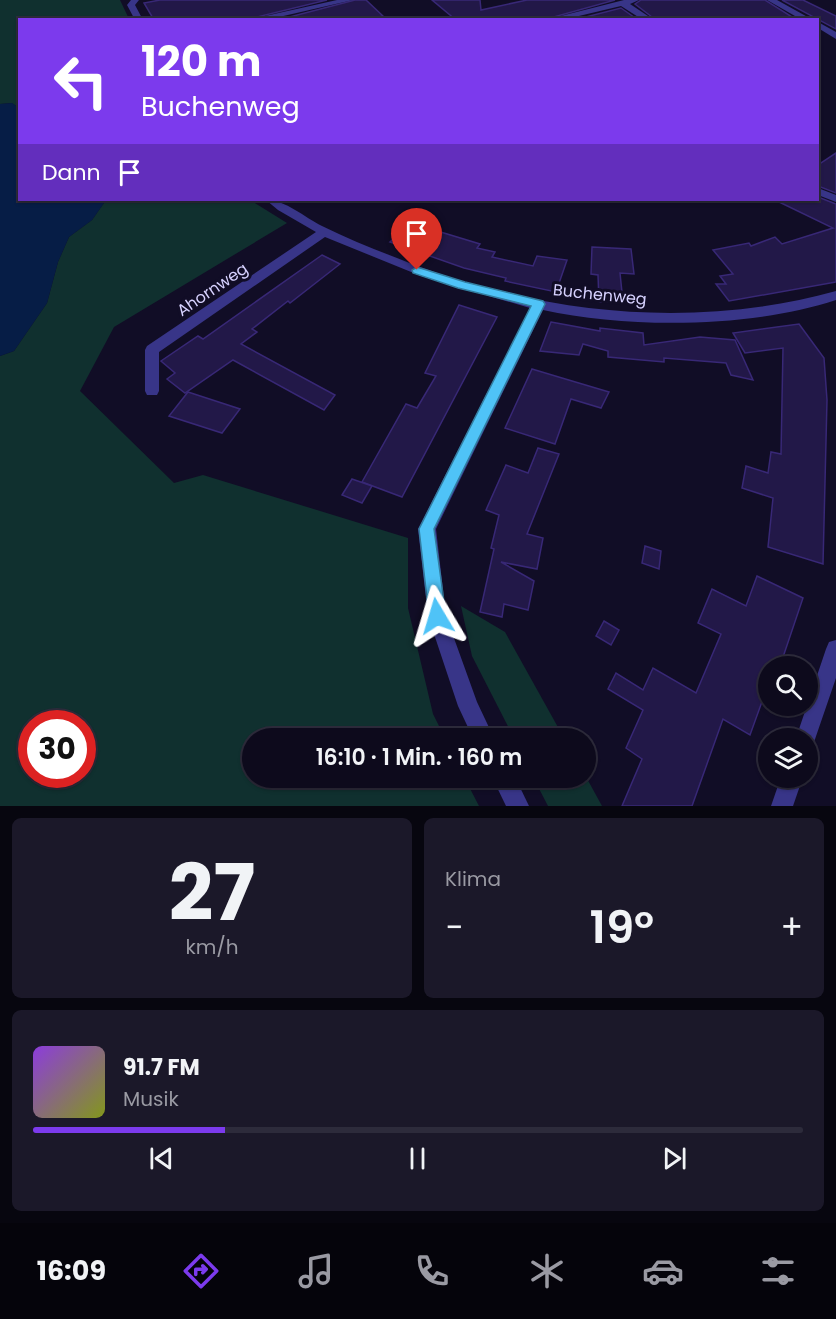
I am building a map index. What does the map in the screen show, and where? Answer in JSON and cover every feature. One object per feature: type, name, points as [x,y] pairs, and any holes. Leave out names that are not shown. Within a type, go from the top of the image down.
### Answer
[{"type":"street","points":[[261,18],[349,0]]},
{"type":"street","points":[[558,18],[635,0]]},
{"type":"street","points":[[771,0],[805,18]]},
{"type":"street","points":[[133,2],[138,18]]},
{"type":"street","points":[[623,3],[647,18]]},
{"type":"street","points":[[819,26],[836,36]]},
{"type":"street","points":[[819,192],[836,200]]},
{"type":"street","name":"Buchenweg","points":[[273,201],[324,232],[395,263],[462,286],[538,304],[615,316],[680,317],[736,314],[834,301]]},
{"type":"street","name":"Ahornweg","points":[[152,391],[152,350],[324,232]]},
{"type":"street","points":[[479,728],[468,706],[437,616],[426,529],[538,304]]},
{"type":"street","points":[[809,728],[836,649]]},
{"type":"street","points":[[509,788],[518,806]]},
{"type":"street","points":[[782,806],[788,788]]},
{"type":"green space","points":[[0,0],[120,0],[129,18],[18,18],[18,107],[12,103],[0,104]]},
{"type":"green space","points":[[105,201],[252,201],[287,223],[114,327],[80,391],[174,483],[203,475],[408,538],[408,608],[433,714],[440,728],[242,728],[242,788],[470,788],[479,806],[0,806],[0,356],[14,351],[47,303],[58,262],[69,237],[92,220]]},
{"type":"green space","points":[[461,606],[505,632],[558,728],[509,728],[472,656]]},
{"type":"green space","points":[[539,788],[592,788],[602,806],[548,806]]},
{"type":"water","points":[[12,103],[18,107],[18,201],[105,201],[92,220],[69,237],[58,262],[47,303],[14,351],[0,356],[0,104]]},
{"type":"building","points":[[160,0],[327,0],[253,18],[153,18],[144,3]]},
{"type":"building","points":[[355,0],[366,0],[383,16],[374,18],[286,18]]},
{"type":"building","points":[[432,0],[480,0],[481,10],[527,0],[615,0],[550,18],[454,18]]},
{"type":"building","points":[[641,0],[765,0],[794,18],[653,18],[635,4]]},
{"type":"building","points":[[782,0],[803,0],[836,16],[836,29]]},
{"type":"building","points":[[621,8],[635,18],[582,18]]},
{"type":"building","points":[[836,153],[836,193],[819,186],[819,164]]},
{"type":"building","points":[[819,197],[836,204],[836,282],[729,301],[716,284],[726,284],[720,276],[733,274],[713,250],[749,243],[751,246],[775,237],[782,244],[833,228],[777,201],[819,201]]},
{"type":"building","points":[[411,223],[480,244],[477,248],[495,252],[492,257],[533,266],[537,256],[567,260],[556,292],[505,281],[506,278],[464,268],[390,242]]},
{"type":"building","points":[[592,247],[631,249],[634,274],[620,273],[623,302],[599,302],[598,275],[591,274]]},
{"type":"building","points":[[322,255],[340,264],[252,329],[257,332],[241,344],[335,395],[324,410],[233,360],[185,393],[167,379],[175,373],[161,361],[198,336],[203,339]]},
{"type":"building","points":[[459,305],[497,317],[402,497],[362,482],[406,404],[417,408],[436,376],[425,373]]},
{"type":"building","points":[[551,322],[600,331],[600,328],[643,333],[644,345],[700,337],[735,340],[753,380],[731,375],[726,363],[664,358],[664,362],[608,357],[608,351],[583,344],[579,355],[540,351]]},
{"type":"building","points":[[799,324],[824,358],[827,400],[823,564],[768,547],[773,498],[742,488],[746,466],[768,473],[771,452],[781,454],[783,348],[745,353],[733,333]]},
{"type":"building","points":[[532,369],[609,392],[601,408],[571,399],[555,444],[505,428]]},
{"type":"building","points":[[188,392],[240,409],[222,433],[169,416]]},
{"type":"building","points":[[538,448],[559,454],[527,534],[543,538],[537,569],[501,562],[534,581],[528,610],[504,604],[502,617],[480,612],[499,515],[486,510],[506,465],[528,473]]},
{"type":"building","points":[[352,479],[372,486],[362,503],[342,495]]},
{"type":"building","points":[[645,546],[661,551],[659,569],[642,563]]},
{"type":"building","points":[[757,576],[803,598],[783,656],[758,656],[758,713],[750,735],[723,719],[692,806],[622,806],[642,759],[626,748],[643,710],[608,689],[616,673],[643,690],[653,668],[696,693],[721,634],[698,623],[712,589],[746,606]]},
{"type":"building","points":[[604,621],[619,630],[611,645],[596,636]]},
{"type":"route","points":[[417,270],[462,286],[538,304],[426,529],[437,616]]}]
